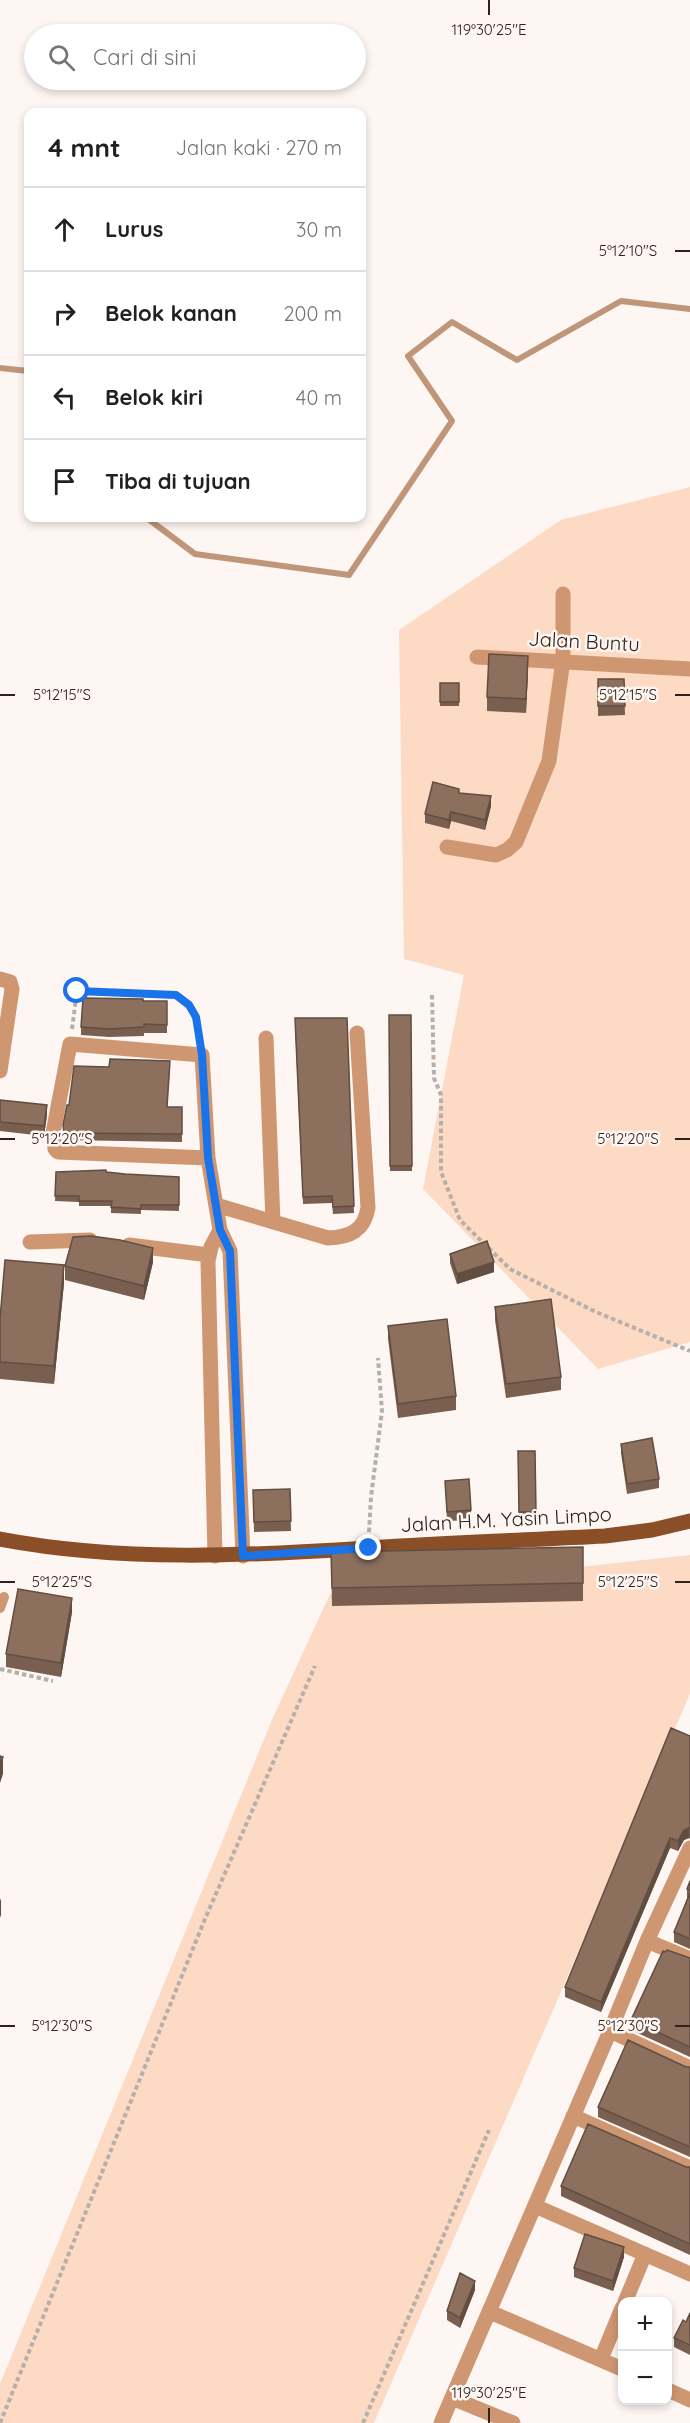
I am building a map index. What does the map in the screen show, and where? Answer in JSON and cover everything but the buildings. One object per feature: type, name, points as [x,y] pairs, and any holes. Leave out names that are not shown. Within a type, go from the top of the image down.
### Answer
[{"type":"main road","name":"Jalan H.M. Yasin Limpo","points":[[0,1539],[87,1551],[243,1556],[605,1536],[652,1530],[690,1521]]},
{"type":"street","points":[[447,847],[496,855],[507,850],[516,842],[549,761],[563,660],[563,594]]},
{"type":"street","name":"Jalan Buntu","points":[[477,657],[563,660],[690,669]]},
{"type":"street","points":[[0,979],[10,982],[12,996],[0,1071]]},
{"type":"street","points":[[216,1205],[328,1238],[352,1234],[361,1229],[368,1208],[357,1033]]},
{"type":"street","points":[[266,1038],[273,1222]]},
{"type":"street","points":[[208,1158],[58,1152],[53,1142],[53,1133],[70,1044],[202,1055],[208,1158],[220,1230],[230,1251],[243,1556]]},
{"type":"street","points":[[215,1556],[209,1255],[220,1230]]},
{"type":"street","points":[[30,1242],[109,1242],[209,1255]]},
{"type":"street","points":[[441,2423],[536,2206],[647,1941],[690,1848]]},
{"type":"street","points":[[647,1941],[690,1959]]},
{"type":"street","points":[[610,2031],[690,2068]]},
{"type":"street","points":[[573,2115],[690,2168]]},
{"type":"street","points":[[536,2206],[690,2274]]},
{"type":"street","points":[[627,2297],[645,2254]]},
{"type":"street","points":[[490,2312],[618,2367]]},
{"type":"street","points":[[601,2359],[618,2318]]},
{"type":"street","points":[[672,2392],[690,2400]]},
{"type":"street","points":[[453,2398],[513,2423]]},
{"type":"path","points":[[70,1044],[77,991],[169,994],[182,998],[196,1017],[202,1055]]},
{"type":"path","points":[[432,995],[434,1078],[441,1095],[441,1172],[460,1220],[510,1269],[596,1312],[690,1351]]},
{"type":"path","points":[[369,1548],[370,1497],[382,1410],[378,1358]]},
{"type":"path","points":[[0,2423],[205,1919],[315,1666]]},
{"type":"path","points":[[0,1669],[53,1681]]},
{"type":"path","points":[[363,2423],[489,2130]]},
{"type":"shaded area","points":[[690,487],[690,1342],[598,1369],[423,1189],[464,975],[404,959],[399,630],[561,520]]},
{"type":"shaded area","points":[[690,1555],[690,1694],[374,2423],[0,2423],[0,2384],[271,1722],[330,1594]]},
{"type":"waterway","points":[[152,522],[195,554],[349,575],[452,421],[408,356],[452,322],[517,360],[621,301],[690,309]]},
{"type":"waterway","points":[[0,368],[24,371]]},
{"type":"route","points":[[77,991],[176,995],[189,1005],[196,1017],[202,1055],[208,1158],[220,1230],[230,1251],[243,1556],[369,1548]]}]
